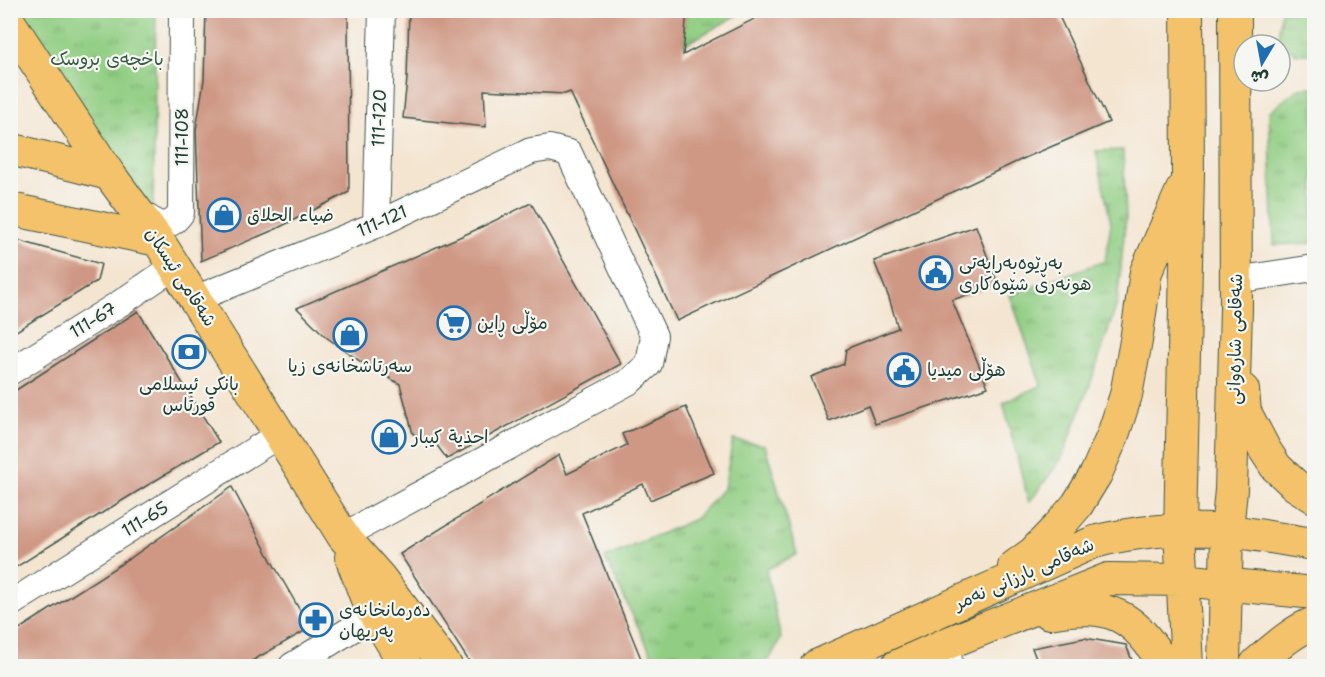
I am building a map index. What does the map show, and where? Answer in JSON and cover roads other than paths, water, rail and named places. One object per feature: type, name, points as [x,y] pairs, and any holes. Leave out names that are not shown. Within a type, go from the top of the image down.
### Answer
[{"type":"main road","points":[[1187,10],[1188,175],[1180,531],[1187,666]]},
{"type":"main road","name":"شەقامی شارەوانی","points":[[1224,666],[1236,294],[1235,10]]},
{"type":"main road","name":"شەقامی ئیسکان","points":[[10,23],[110,174],[175,266],[344,536],[380,578],[446,666]]},
{"type":"main road","points":[[10,149],[110,174]]},
{"type":"main road","points":[[984,592],[1033,552],[1059,526],[1077,506],[1096,474],[1113,435],[1126,395],[1146,272],[1188,175]]},
{"type":"main road","points":[[10,209],[158,240]]},
{"type":"main road","points":[[1236,294],[1245,412],[1276,467],[1295,485],[1314,497]]},
{"type":"main road","name":"شەقامی بارزانی نەمر","points":[[816,666],[1094,542],[1124,534],[1227,531],[1314,544]]},
{"type":"main road","name":"شەقامی ئیسکان","points":[[344,536],[369,605],[405,666]]},
{"type":"main road","name":"شەقامی بارزانی نەمر","points":[[897,666],[948,655],[1004,620],[1108,579],[1182,580],[1314,593]]},
{"type":"main road","points":[[1004,620],[1063,610],[1092,609],[1120,616],[1133,624],[1146,637],[1166,666]]},
{"type":"main road","points":[[1255,666],[1281,643],[1314,623]]},
{"type":"street","name":"111-108","points":[[139,212],[160,225],[172,223],[181,213],[182,10]]},
{"type":"street","name":"111-120","points":[[376,225],[382,10]]},
{"type":"street","name":"111-121","points":[[195,299],[376,225],[531,152],[550,148],[568,153],[654,336],[649,364],[630,381],[344,536]]},
{"type":"street","name":"111-67","points":[[10,372],[175,266]]},
{"type":"street","points":[[1236,294],[1314,268]]},
{"type":"street","name":"111-65","points":[[10,604],[280,434]]},
{"type":"street","points":[[292,666],[368,619]]},
{"type":"place","name":"ضياء الحلاق","points":[[224,215]]},
{"type":"place","name":"بەڕێوەبەرایەتی هونەری شێوەکاری","points":[[936,273]]},
{"type":"place","name":"مۆڵی ڕاین","points":[[454,323]]},
{"type":"place","name":"سەرتاشخانەی زیا","points":[[350,335]]},
{"type":"place","name":"بانکی ئیسلامی قورتاس","points":[[189,352]]},
{"type":"place","name":"هۆڵی میدیا","points":[[904,370]]},
{"type":"place","name":"احذية كيبار","points":[[389,437]]},
{"type":"place","name":"دەرمانخانەی پەریهان","points":[[316,620]]},
{"type":"park label","name":"باخچەی بروسک","points":[[107,59]]}]
